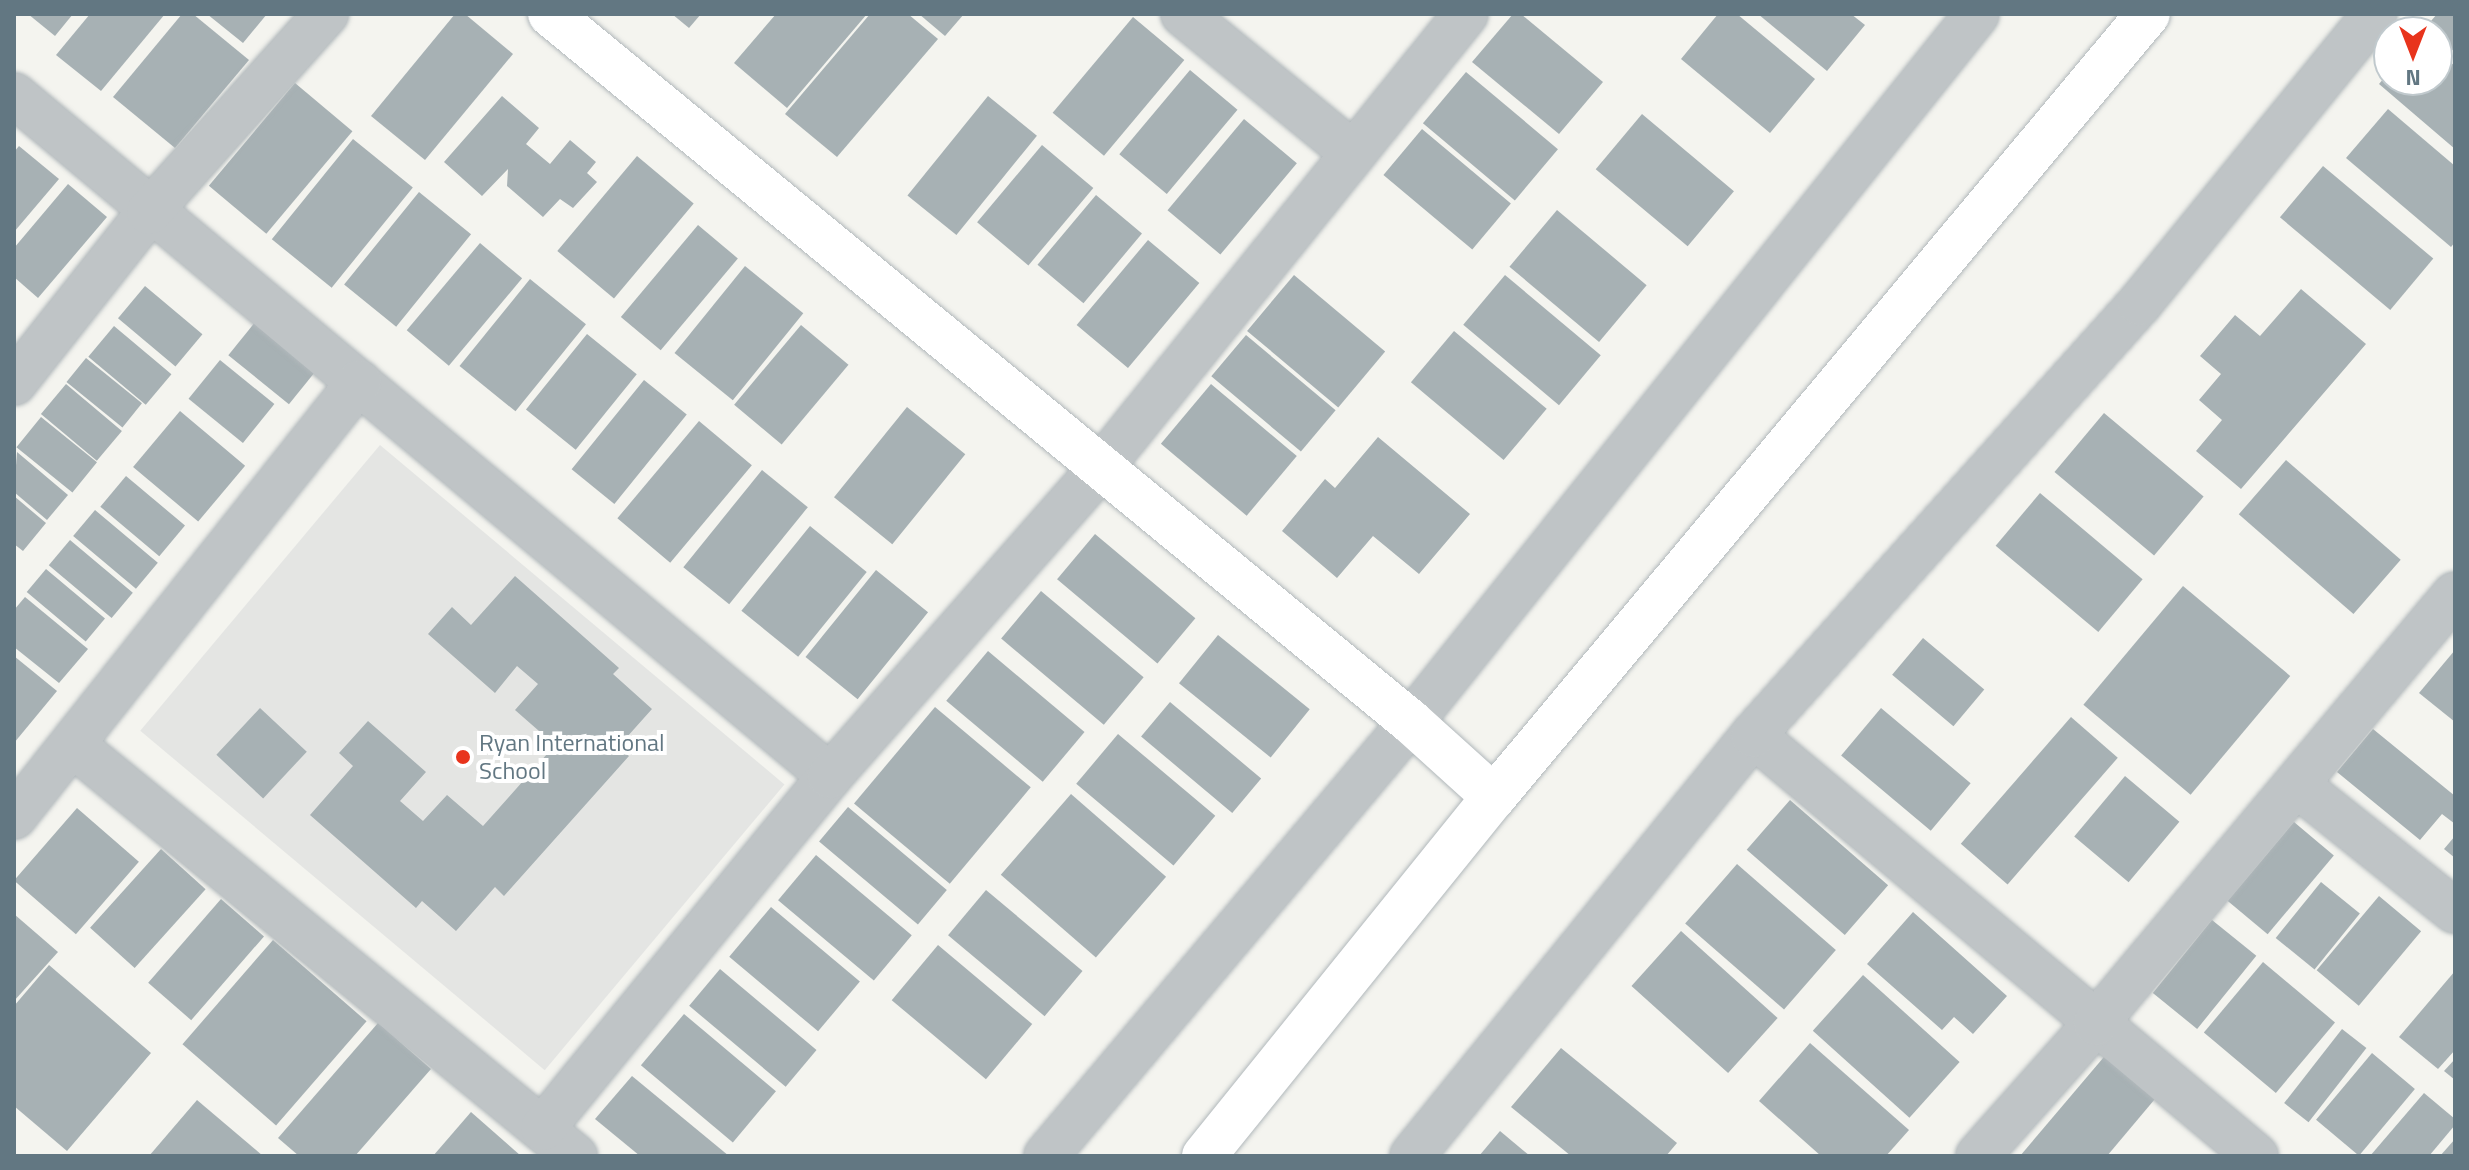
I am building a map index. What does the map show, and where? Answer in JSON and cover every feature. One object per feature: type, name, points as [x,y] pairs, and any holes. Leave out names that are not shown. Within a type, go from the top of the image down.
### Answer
[{"type":"street","points":[[14,383],[149,212],[326,14]]},
{"type":"street","points":[[550,14],[1411,722],[1494,797]]},
{"type":"street","points":[[1183,14],[1353,153]]},
{"type":"street","points":[[73,745],[559,1142],[830,776],[1102,466],[1466,14]]},
{"type":"street","points":[[1046,1156],[1411,722],[1977,14]]},
{"type":"street","points":[[1204,1156],[1494,797],[2148,14]]},
{"type":"street","points":[[1412,1156],[1753,735],[2140,303],[2375,14]]},
{"type":"street","points":[[14,95],[149,212],[359,382],[830,776]]},
{"type":"street","points":[[14,817],[359,382]]},
{"type":"street","points":[[1978,1156],[2096,1023],[2455,594]]},
{"type":"street","points":[[1753,735],[2256,1156]]},
{"type":"street","points":[[2297,785],[2455,911]]},
{"type":"shaded area","name":"Ryan International School","points":[[380,445],[784,784],[545,1070],[140,731]]},
{"type":"building","points":[[28,14],[73,14],[55,36]]},
{"type":"building","points":[[90,14],[165,14],[101,91],[56,55]]},
{"type":"building","points":[[182,14],[193,14],[249,60],[175,148],[113,97]]},
{"type":"building","points":[[207,14],[267,14],[243,43]]},
{"type":"building","points":[[455,14],[465,14],[513,54],[425,160],[371,116]]},
{"type":"building","points":[[672,14],[701,14],[689,28]]},
{"type":"building","points":[[776,14],[867,14],[787,108],[734,63]]},
{"type":"building","points":[[870,14],[908,14],[938,39],[837,157],[785,114]]},
{"type":"building","points":[[919,14],[964,14],[945,36]]},
{"type":"building","points":[[1513,14],[1521,14],[1603,82],[1559,134],[1472,62]]},
{"type":"building","points":[[1718,14],[1737,14],[1815,79],[1770,133],[1681,59]]},
{"type":"building","points":[[1758,14],[1851,14],[1865,25],[1827,71]]},
{"type":"building","points":[[2455,14],[2455,53],[2453,16],[2435,16]]},
{"type":"building","points":[[1133,17],[1184,60],[1104,156],[1053,113]]},
{"type":"building","points":[[2453,64],[2455,66],[2455,149],[2393,96],[2453,96]]},
{"type":"building","points":[[1190,70],[1237,110],[1167,194],[1119,154]]},
{"type":"building","points":[[1466,72],[1558,149],[1515,200],[1423,123]]},
{"type":"building","points":[[295,83],[352,131],[266,234],[209,186]]},
{"type":"building","points":[[502,96],[539,128],[526,144],[550,164],[570,140],[596,162],[587,173],[597,182],[573,208],[560,199],[543,217],[507,186],[508,169],[482,196],[444,162]]},
{"type":"building","points":[[988,96],[1037,136],[956,235],[907,195]]},
{"type":"building","points":[[2388,109],[2455,166],[2455,242],[2451,247],[2346,158]]},
{"type":"building","points":[[1642,114],[1734,191],[1688,246],[1596,169]]},
{"type":"building","points":[[1244,119],[1297,163],[1220,255],[1168,210]]},
{"type":"building","points":[[1422,129],[1511,204],[1472,250],[1383,175]]},
{"type":"building","points":[[353,139],[413,187],[332,288],[272,239]]},
{"type":"building","points":[[1042,145],[1093,188],[1028,265],[977,222]]},
{"type":"building","points":[[19,146],[59,179],[14,232],[14,152]]},
{"type":"building","points":[[637,156],[694,204],[614,299],[557,251]]},
{"type":"building","points":[[2323,166],[2433,259],[2390,310],[2280,217]]},
{"type":"building","points":[[68,184],[107,217],[38,298],[14,277],[14,248]]},
{"type":"building","points":[[419,192],[471,234],[396,327],[344,284]]},
{"type":"building","points":[[1096,195],[1142,234],[1083,303],[1038,265]]},
{"type":"building","points":[[1557,210],[1647,285],[1599,342],[1509,267]]},
{"type":"building","points":[[698,225],[738,258],[661,350],[621,317]]},
{"type":"building","points":[[1148,240],[1199,283],[1128,368],[1077,325]]},
{"type":"building","points":[[480,243],[522,278],[449,366],[407,330]]},
{"type":"building","points":[[745,266],[803,313],[733,400],[675,353]]},
{"type":"building","points":[[1294,275],[1385,351],[1338,407],[1247,331]]},
{"type":"building","points":[[1505,275],[1601,355],[1559,405],[1463,325]]},
{"type":"building","points":[[530,279],[586,324],[515,411],[460,366]]},
{"type":"building","points":[[145,286],[202,334],[175,366],[118,318]]},
{"type":"building","points":[[2301,289],[2366,344],[2241,489],[2196,451],[2222,420],[2199,400],[2221,374],[2200,356],[2235,315],[2260,336]]},
{"type":"building","points":[[256,321],[317,370],[289,404],[228,355]]},
{"type":"building","points":[[801,325],[848,365],[782,445],[734,405]]},
{"type":"building","points":[[114,326],[171,374],[146,405],[88,357]]},
{"type":"building","points":[[1454,331],[1547,409],[1504,460],[1411,382]]},
{"type":"building","points":[[587,334],[637,374],[576,450],[526,409]]},
{"type":"building","points":[[1246,335],[1336,410],[1301,452],[1211,376]]},
{"type":"building","points":[[86,358],[142,403],[122,427],[66,382]]},
{"type":"building","points":[[220,360],[274,404],[243,443],[189,399]]},
{"type":"building","points":[[644,380],[687,415],[614,504],[572,469]]},
{"type":"building","points":[[66,384],[122,431],[97,461],[41,414]]},
{"type":"building","points":[[1211,384],[1297,456],[1247,516],[1161,444]]},
{"type":"building","points":[[907,407],[965,454],[892,544],[834,497]]},
{"type":"building","points":[[180,411],[245,466],[198,522],[133,467]]},
{"type":"building","points":[[2104,413],[2204,497],[2154,556],[2055,472]]},
{"type":"building","points":[[41,417],[97,462],[72,493],[16,447]]},
{"type":"building","points":[[699,421],[752,465],[670,563],[617,518]]},
{"type":"building","points":[[1378,437],[1470,514],[1419,574],[1373,536],[1337,578],[1282,531],[1325,479],[1335,488]]},
{"type":"building","points":[[17,452],[68,495],[47,520],[14,492]]},
{"type":"building","points":[[2286,460],[2401,560],[2353,614],[2239,514]]},
{"type":"building","points":[[762,470],[808,507],[729,604],[683,567]]},
{"type":"building","points":[[126,476],[185,525],[159,556],[100,507]]},
{"type":"building","points":[[2040,493],[2143,579],[2098,632],[1996,546]]},
{"type":"building","points":[[14,496],[46,523],[23,551],[14,544]]},
{"type":"building","points":[[95,510],[158,563],[136,589],[73,536]]},
{"type":"building","points":[[810,526],[867,572],[798,657],[741,611]]},
{"type":"building","points":[[1095,534],[1195,618],[1157,663],[1057,579]]},
{"type":"building","points":[[70,540],[133,593],[112,618],[49,565]]},
{"type":"building","points":[[46,569],[105,618],[86,641],[27,592]]},
{"type":"building","points":[[876,570],[928,612],[858,699],[806,657]]},
{"type":"building","points":[[515,576],[619,668],[613,674],[652,709],[618,747],[629,756],[504,896],[495,887],[456,931],[422,901],[416,908],[310,815],[353,766],[339,753],[368,721],[426,772],[400,801],[423,821],[447,795],[483,826],[555,745],[515,710],[538,684],[517,666],[495,693],[428,634],[452,607],[471,625]]},
{"type":"building","points":[[2183,586],[2290,676],[2191,795],[2083,705]]},
{"type":"building","points":[[1041,591],[1144,677],[1104,725],[1001,638]]},
{"type":"building","points":[[25,597],[88,649],[59,683],[14,647],[14,610]]},
{"type":"building","points":[[1218,635],[1310,709],[1271,757],[1179,683]]},
{"type":"building","points":[[1923,638],[1984,689],[1953,726],[1892,675]]},
{"type":"building","points":[[2455,650],[2455,722],[2419,693]]},
{"type":"building","points":[[988,651],[1085,732],[1043,782],[946,701]]},
{"type":"building","points":[[14,656],[57,691],[14,743]]},
{"type":"building","points":[[1170,702],[1261,778],[1232,813],[1141,736]]},
{"type":"building","points":[[935,707],[1031,787],[950,884],[854,804]]},
{"type":"building","points":[[260,708],[307,752],[263,798],[216,755]]},
{"type":"building","points":[[1881,708],[1971,783],[1931,831],[1841,755]]},
{"type":"building","points":[[2071,717],[2118,758],[2008,884],[1961,844]]},
{"type":"building","points":[[2373,729],[2455,796],[2455,824],[2442,814],[2420,840],[2337,772]]},
{"type":"building","points":[[1118,734],[1215,816],[1174,865],[1076,784]]},
{"type":"building","points":[[2125,776],[2179,822],[2129,882],[2074,837]]},
{"type":"building","points":[[1071,794],[1166,877],[1096,957],[1001,875]]},
{"type":"building","points":[[1790,800],[1888,885],[1845,935],[1747,850]]},
{"type":"building","points":[[848,807],[947,890],[918,924],[819,841]]},
{"type":"building","points":[[77,808],[139,862],[76,934],[14,880]]},
{"type":"building","points":[[2294,822],[2334,855],[2268,934],[2228,901]]},
{"type":"building","points":[[2455,836],[2455,858],[2444,849]]},
{"type":"building","points":[[161,849],[206,889],[135,968],[90,928]]},
{"type":"building","points":[[816,855],[912,935],[874,981],[778,900]]},
{"type":"building","points":[[1737,864],[1836,950],[1784,1010],[1685,924]]},
{"type":"building","points":[[2321,882],[2360,913],[2315,969],[2276,938]]},
{"type":"building","points":[[986,890],[1083,971],[1045,1016],[948,935]]},
{"type":"building","points":[[2379,896],[2421,931],[2359,1006],[2317,970]]},
{"type":"building","points":[[221,899],[264,936],[191,1020],[148,983]]},
{"type":"building","points":[[771,907],[860,982],[818,1031],[729,957]]},
{"type":"building","points":[[1913,912],[2007,996],[1973,1034],[1954,1017],[1942,1030],[1867,964]]},
{"type":"building","points":[[14,914],[58,952],[14,1001]]},
{"type":"building","points":[[2212,920],[2256,956],[2197,1029],[2153,993]]},
{"type":"building","points":[[1681,931],[1778,1018],[1728,1073],[1631,986]]},
{"type":"building","points":[[273,940],[367,1021],[276,1126],[182,1044]]},
{"type":"building","points":[[938,945],[1032,1024],[986,1079],[892,1000]]},
{"type":"building","points":[[2263,962],[2335,1022],[2276,1093],[2204,1032]]},
{"type":"building","points":[[49,965],[151,1053],[67,1151],[14,1106],[14,1006]]},
{"type":"building","points":[[720,969],[817,1050],[786,1087],[689,1006]]},
{"type":"building","points":[[2455,971],[2455,1050],[2438,1069],[2399,1037]]},
{"type":"building","points":[[1863,975],[1960,1062],[1909,1118],[1813,1031]]},
{"type":"building","points":[[684,1014],[776,1091],[733,1142],[641,1065]]},
{"type":"building","points":[[378,1023],[431,1069],[355,1156],[299,1156],[278,1138]]},
{"type":"building","points":[[2342,1029],[2366,1048],[2309,1122],[2284,1103]]},
{"type":"building","points":[[1810,1043],[1909,1130],[1886,1156],[1821,1156],[1759,1101]]},
{"type":"building","points":[[1561,1048],[1677,1143],[1666,1156],[1571,1156],[1511,1107]]},
{"type":"building","points":[[2109,1051],[2160,1093],[2107,1156],[2020,1156]]},
{"type":"building","points":[[2372,1053],[2415,1089],[2359,1156],[2316,1120]]},
{"type":"building","points":[[2455,1059],[2455,1080],[2444,1071]]},
{"type":"building","points":[[632,1076],[729,1156],[640,1156],[595,1119]]},
{"type":"building","points":[[2424,1093],[2455,1119],[2455,1125],[2429,1156],[2370,1156]]},
{"type":"building","points":[[197,1100],[263,1156],[149,1156]]},
{"type":"building","points":[[471,1112],[521,1156],[433,1156]]},
{"type":"building","points":[[1500,1131],[1530,1156],[1479,1156]]},
{"type":"building","points":[[2455,1139],[2455,1156],[2440,1156]]},
{"type":"place","name":"Ryan International School","points":[[463,757]]}]
